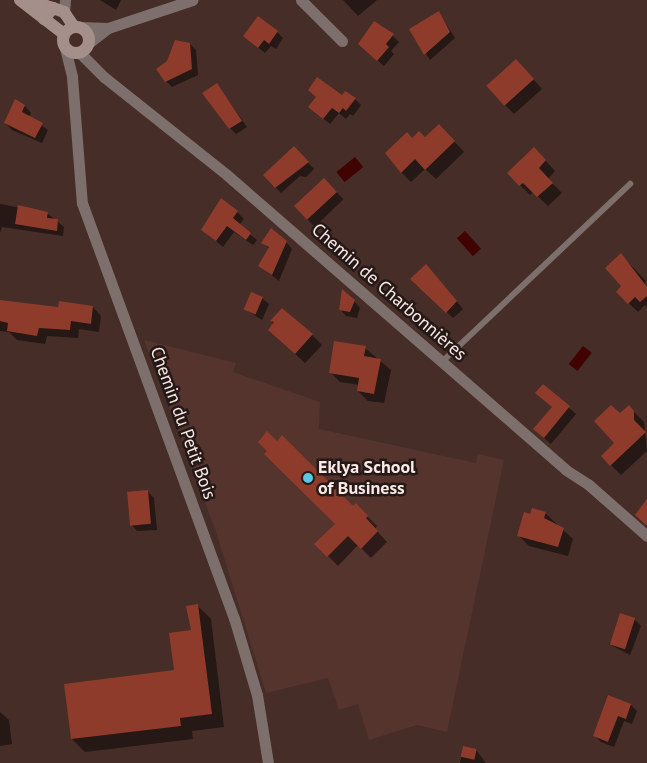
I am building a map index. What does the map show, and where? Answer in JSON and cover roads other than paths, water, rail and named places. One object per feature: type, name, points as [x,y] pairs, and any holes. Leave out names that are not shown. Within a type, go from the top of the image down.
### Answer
[{"type":"street","name":"Chemin de Charbonnières","points":[[20,0],[44,19],[88,33],[83,50]]},
{"type":"street","points":[[27,0],[59,5]]},
{"type":"street","points":[[73,29],[108,28],[192,0]]},
{"type":"street","points":[[301,0],[342,41]]},
{"type":"street","name":"Chemin de Charbonnières","points":[[59,5],[73,29]]},
{"type":"street","points":[[44,19],[59,5]]},
{"type":"street","points":[[83,50],[108,28]]},
{"type":"street","name":"Chemin de Charbonnières","points":[[73,29],[65,48],[83,50],[104,77],[227,175],[442,362],[647,536]]},
{"type":"street","name":"Chemin du Petit Bois","points":[[65,48],[73,96],[82,203],[232,612],[257,695],[268,763]]},
{"type":"street","name":"Chemin du Petit Bois","points":[[73,96],[83,50]]},
{"type":"lane","points":[[442,362],[630,184]]},
{"type":"place","name":"Eklya School of Business","points":[[308,478]]}]
